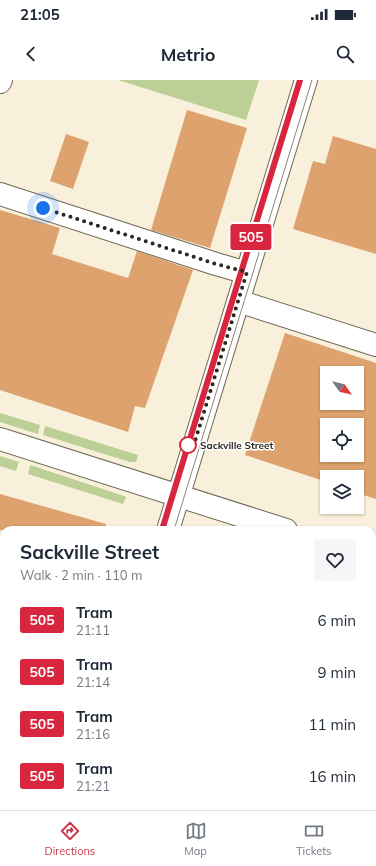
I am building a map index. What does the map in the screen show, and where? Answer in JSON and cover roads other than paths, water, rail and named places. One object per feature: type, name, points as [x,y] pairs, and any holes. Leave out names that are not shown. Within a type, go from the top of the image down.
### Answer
[{"type":"street","points":[[169,526],[306,80]]},
{"type":"street","points":[[0,194],[216,264],[247,272]]},
{"type":"street","points":[[238,301],[376,345]]},
{"type":"street","points":[[0,440],[273,526]]},
{"type":"tram line","points":[[163,526],[300,80]]},
{"type":"tram line","name":"505","points":[[163,526],[300,80]]},
{"type":"tram line","points":[[175,526],[312,80]]},
{"type":"place","name":"Sackville Street","points":[[188,445]]}]
